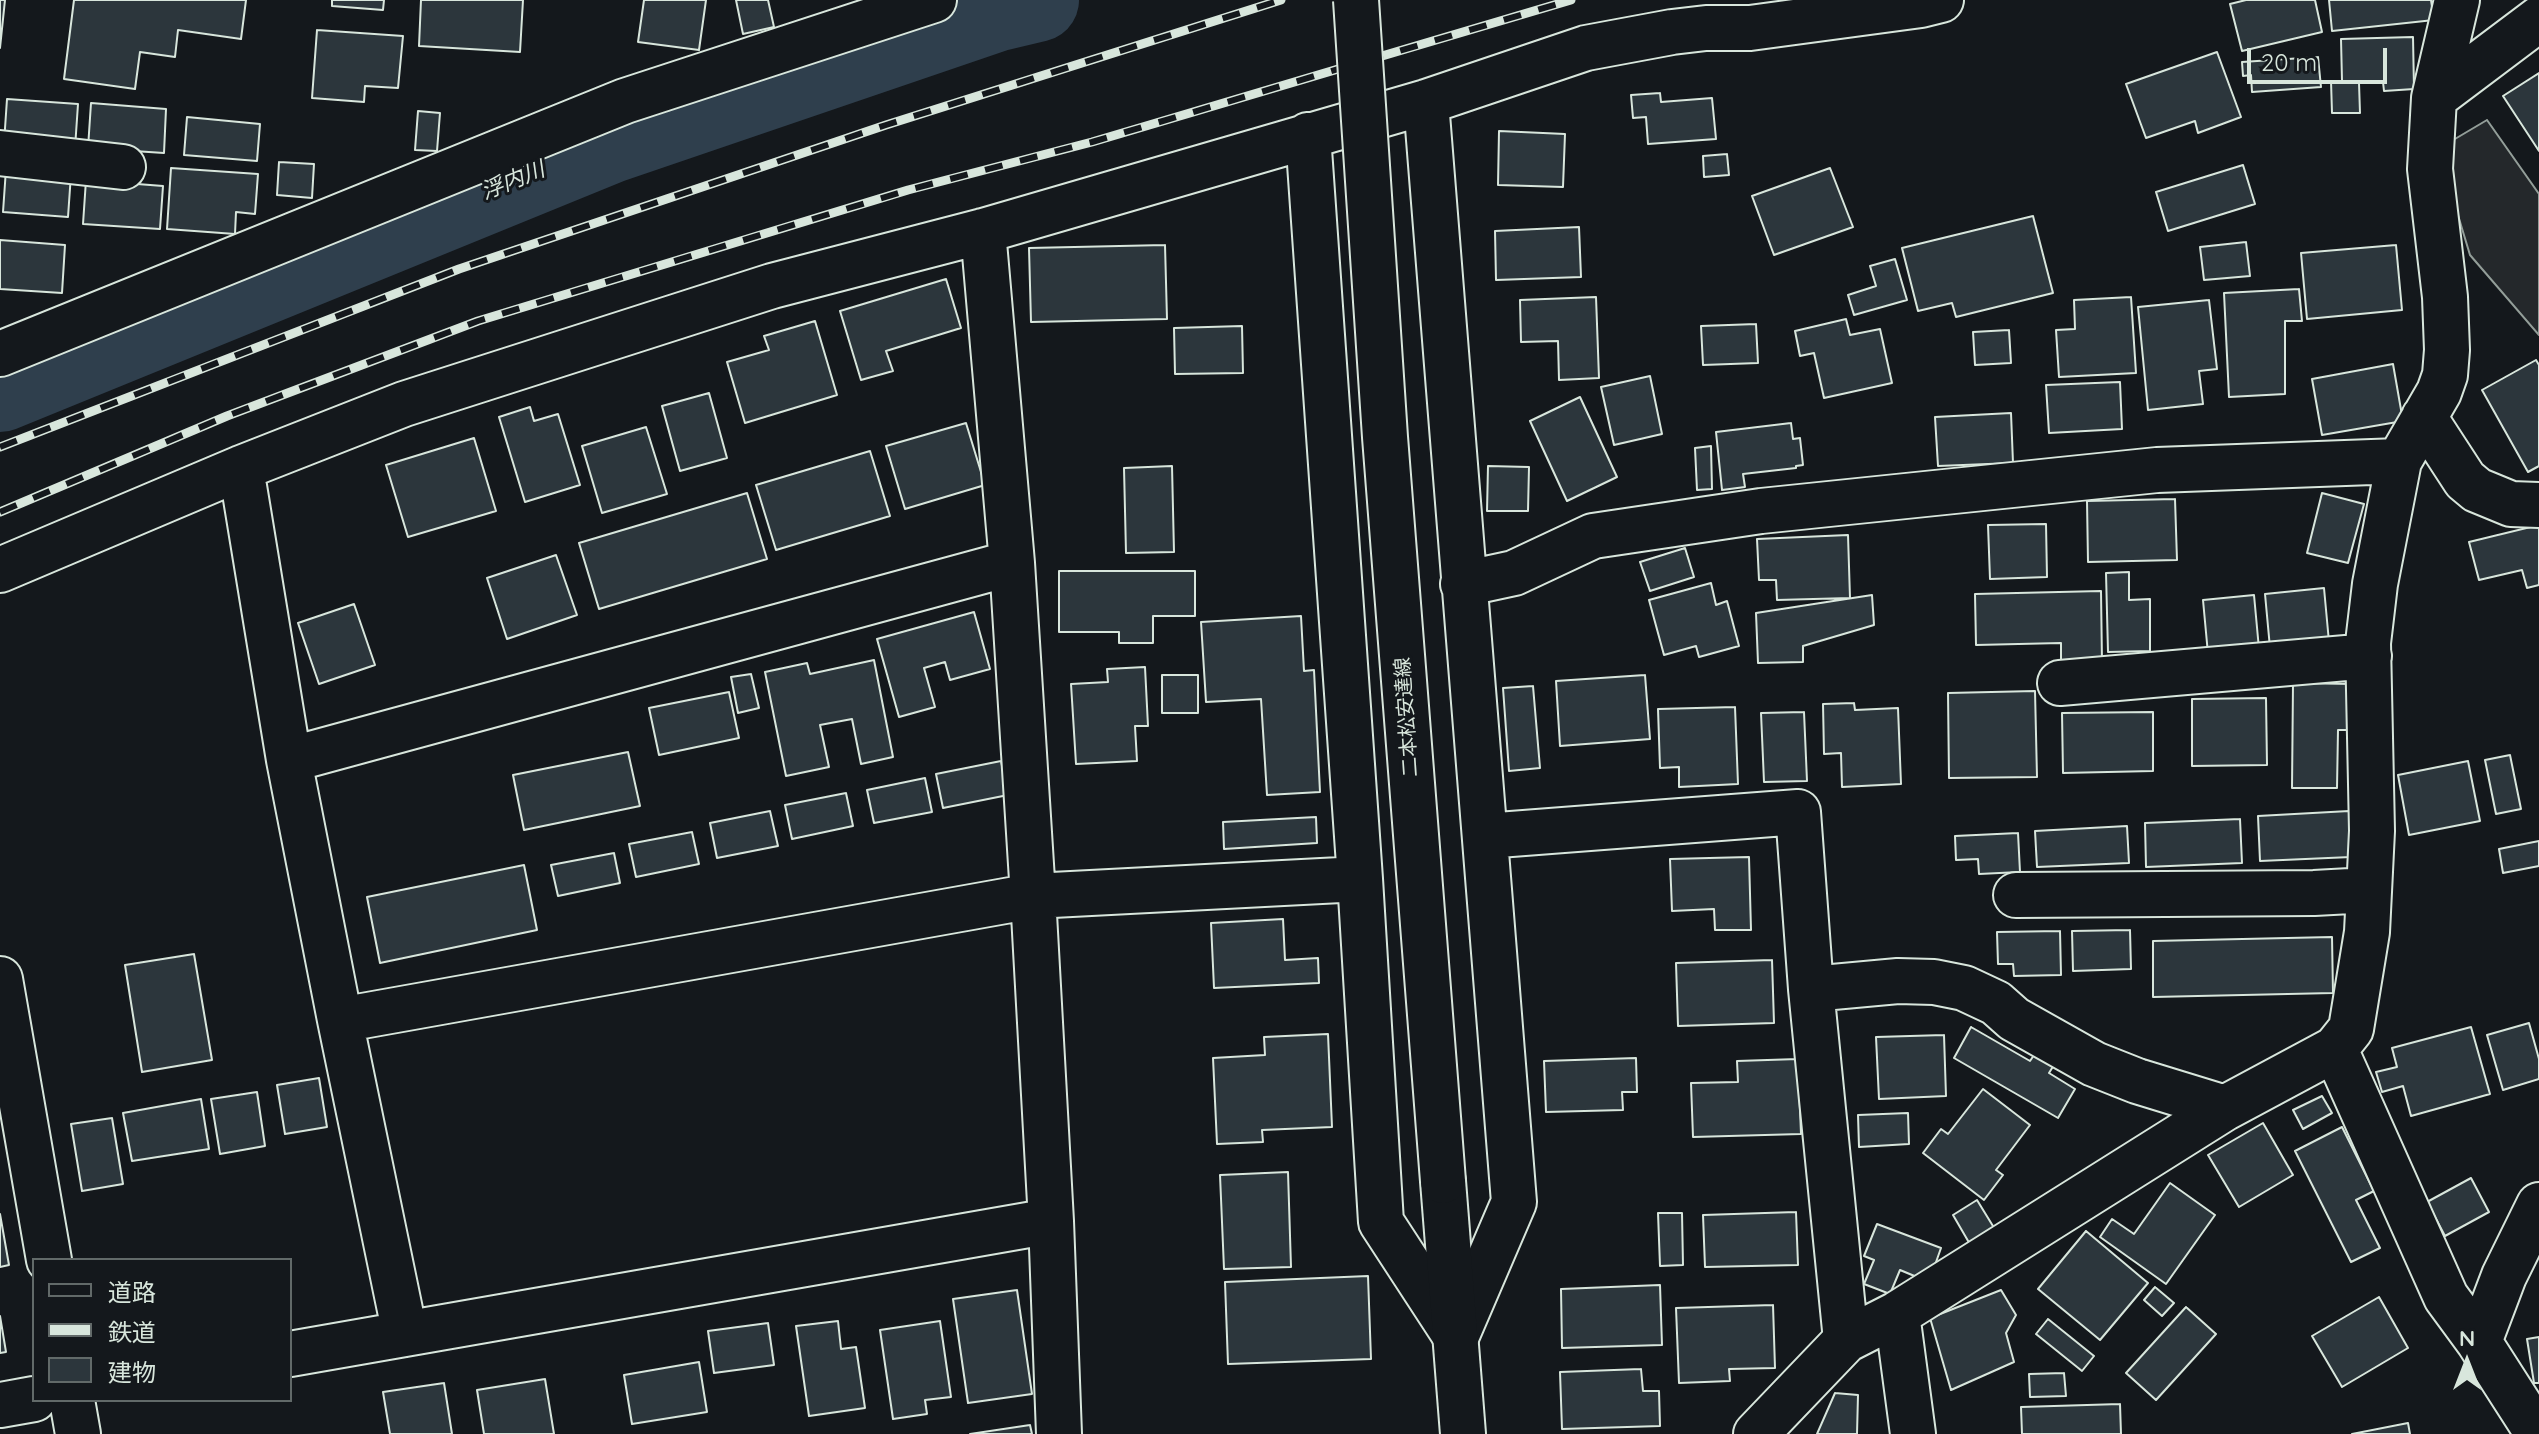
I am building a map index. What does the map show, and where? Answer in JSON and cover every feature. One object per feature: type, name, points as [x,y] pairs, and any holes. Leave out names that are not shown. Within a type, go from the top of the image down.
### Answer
[{"type":"street","points":[[0,354],[625,101],[819,18],[934,0]]},
{"type":"street","name":"二本松安達線","points":[[1356,0],[1385,437],[1463,1434]]},
{"type":"street","points":[[0,570],[241,468],[404,404],[772,286],[983,231],[1426,102],[1586,48],[1672,32],[1750,28],[1941,0]]},
{"type":"street","points":[[1756,1434],[1846,1340],[1897,1314],[2225,1108],[2335,1049],[2351,1029],[2367,932],[2372,831],[2369,656],[2375,584],[2399,461],[2439,392],[2445,375],[2445,297],[2430,169],[2434,98],[2457,0]]},
{"type":"street","points":[[2434,98],[2539,19]]},
{"type":"street","points":[[1426,102],[1514,1202],[1456,1337]]},
{"type":"street","points":[[1308,135],[1381,1222],[1456,1337]]},
{"type":"street","points":[[0,153],[123,167]]},
{"type":"street","points":[[983,231],[1012,563],[1051,1221],[1059,1434]]},
{"type":"street","points":[[2424,417],[2465,480],[2477,490],[2511,504],[2539,505]]},
{"type":"street","points":[[1463,584],[1514,573],[1593,536],[1761,511],[2157,470],[2399,461]]},
{"type":"street","points":[[241,468],[289,760],[405,1334]]},
{"type":"street","points":[[289,760],[1012,563]]},
{"type":"street","points":[[2060,683],[2369,656]]},
{"type":"street","points":[[1485,836],[1798,812],[1811,989],[1846,1340]]},
{"type":"street","points":[[340,1020],[1033,896],[1360,879]]},
{"type":"street","points":[[2016,895],[2369,890]]},
{"type":"street","points":[[0,979],[49,1258]]},
{"type":"street","points":[[1811,989],[1898,981],[1934,982],[1964,988],[1996,1003],[2014,1019],[2094,1064],[2137,1081],[2225,1108]]},
{"type":"street","points":[[2335,1049],[2446,1297],[2538,1434]]},
{"type":"street","points":[[2479,1342],[2504,1276],[2539,1205]]},
{"type":"street","points":[[292,1354],[1051,1221]]},
{"type":"street","points":[[1897,1314],[1913,1434]]},
{"type":"street","points":[[0,1405],[32,1399]]},
{"type":"street","points":[[72,1402],[78,1434]]},
{"type":"shaded area","points":[[2487,120],[2539,194],[2539,335],[2470,255],[2438,149]]},
{"type":"building","points":[[0,0],[5,0],[0,48]]},
{"type":"building","points":[[74,0],[246,0],[241,39],[178,30],[175,57],[140,52],[135,89],[64,79]]},
{"type":"building","points":[[332,0],[384,0],[383,10],[332,6]]},
{"type":"building","points":[[421,0],[523,0],[520,52],[419,46]]},
{"type":"building","points":[[644,0],[706,0],[699,50],[638,42]]},
{"type":"building","points":[[736,0],[768,0],[774,27],[743,34]]},
{"type":"building","points":[[2246,0],[2315,0],[2322,32],[2242,51],[2230,4]]},
{"type":"building","points":[[2329,0],[2431,0],[2434,20],[2332,31]]},
{"type":"building","points":[[317,30],[403,36],[398,88],[365,86],[364,102],[312,98]]},
{"type":"building","points":[[2413,37],[2414,89],[2384,91],[2383,82],[2359,83],[2360,113],[2332,113],[2331,81],[2342,81],[2341,39]]},
{"type":"building","points":[[2217,52],[2241,117],[2198,133],[2195,121],[2146,138],[2126,84]]},
{"type":"building","points":[[2318,57],[2321,87],[2252,92],[2251,75],[2243,76],[2242,62]]},
{"type":"building","points":[[2539,73],[2539,151],[2503,96]]},
{"type":"building","points":[[1660,93],[1661,102],[1712,98],[1716,139],[1648,144],[1646,117],[1633,118],[1631,95]]},
{"type":"building","points":[[7,99],[78,104],[75,148],[4,143]]},
{"type":"building","points":[[91,103],[166,109],[164,153],[88,148]]},
{"type":"building","points":[[418,111],[440,113],[437,151],[415,150]]},
{"type":"building","points":[[187,117],[260,124],[257,161],[184,155]]},
{"type":"building","points":[[1499,131],[1565,134],[1563,187],[1498,185]]},
{"type":"building","points":[[1727,154],[1729,175],[1704,177],[1703,156]]},
{"type":"building","points":[[279,162],[314,164],[312,198],[277,195]]},
{"type":"building","points":[[2243,165],[2255,204],[2168,231],[2156,192]]},
{"type":"building","points":[[171,168],[258,174],[255,214],[236,212],[235,234],[167,229]]},
{"type":"building","points":[[1830,168],[1853,227],[1774,255],[1752,196]]},
{"type":"building","points":[[6,169],[71,174],[68,217],[3,212]]},
{"type":"building","points":[[86,180],[163,186],[160,229],[83,224]]},
{"type":"building","points":[[2033,216],[2053,293],[1956,317],[1952,303],[1918,311],[1902,248]]},
{"type":"building","points":[[1579,227],[1581,277],[1496,280],[1495,231]]},
{"type":"building","points":[[0,240],[65,245],[62,293],[0,289]]},
{"type":"building","points":[[2246,242],[2250,276],[2204,280],[2200,247]]},
{"type":"building","points":[[1165,245],[1167,319],[1031,322],[1029,248]]},
{"type":"building","points":[[2396,245],[2402,310],[2307,319],[2301,253]]},
{"type":"building","points":[[1895,259],[1907,300],[1854,315],[1848,295],[1876,286],[1870,266]]},
{"type":"building","points":[[946,279],[961,328],[886,351],[893,371],[861,380],[840,311]]},
{"type":"building","points":[[2299,289],[2302,321],[2285,321],[2285,394],[2229,397],[2224,293]]},
{"type":"building","points":[[1596,297],[1599,378],[1559,380],[1558,341],[1521,342],[1520,300]]},
{"type":"building","points":[[2131,297],[2136,373],[2059,377],[2056,330],[2075,329],[2074,300]]},
{"type":"building","points":[[2209,300],[2217,369],[2199,371],[2203,404],[2148,410],[2138,307]]},
{"type":"building","points":[[1846,319],[1850,335],[1880,329],[1892,383],[1824,398],[1814,353],[1800,356],[1795,331]]},
{"type":"building","points":[[815,321],[837,395],[745,423],[727,362],[769,350],[764,336]]},
{"type":"building","points":[[1756,324],[1758,363],[1703,365],[1701,326]]},
{"type":"building","points":[[1242,326],[1243,373],[1175,374],[1174,328]]},
{"type":"building","points":[[2009,330],[2011,363],[1975,365],[1973,332]]},
{"type":"building","points":[[2536,360],[2539,365],[2539,466],[2528,472],[2482,390]]},
{"type":"building","points":[[2393,364],[2403,421],[2322,435],[2312,379]]},
{"type":"building","points":[[1650,376],[1662,434],[1614,445],[1601,387]]},
{"type":"building","points":[[2120,382],[2122,429],[2049,433],[2046,385]]},
{"type":"building","points":[[709,393],[727,458],[680,471],[662,406]]},
{"type":"building","points":[[1580,397],[1617,477],[1567,501],[1530,421]]},
{"type":"building","points":[[530,407],[534,421],[558,414],[580,485],[525,502],[499,417]]},
{"type":"building","points":[[2011,413],[2013,463],[1938,466],[1935,417]]},
{"type":"building","points":[[966,423],[985,485],[905,509],[886,446]]},
{"type":"building","points":[[1791,423],[1793,439],[1800,438],[1803,465],[1743,474],[1745,487],[1722,490],[1716,432]]},
{"type":"building","points":[[646,427],[667,494],[602,513],[582,446]]},
{"type":"building","points":[[474,438],[496,511],[408,537],[386,465]]},
{"type":"building","points":[[1711,446],[1712,489],[1697,490],[1695,448]]},
{"type":"building","points":[[870,451],[890,516],[776,550],[756,485]]},
{"type":"building","points":[[1172,466],[1174,552],[1126,553],[1124,468]]},
{"type":"building","points":[[1488,466],[1529,467],[1528,511],[1487,511]]},
{"type":"building","points":[[747,493],[767,559],[599,609],[579,543]]},
{"type":"building","points":[[2322,493],[2364,504],[2348,563],[2307,553]]},
{"type":"building","points":[[2175,499],[2177,560],[2088,562],[2087,501]]},
{"type":"building","points":[[2046,524],[2047,577],[1990,579],[1988,525]]},
{"type":"building","points":[[2539,525],[2539,585],[2527,588],[2522,570],[2479,580],[2469,542]]},
{"type":"building","points":[[1848,535],[1850,598],[1777,600],[1776,580],[1759,580],[1757,539]]},
{"type":"building","points":[[1685,548],[1694,577],[1650,591],[1640,562]]},
{"type":"building","points":[[556,555],[577,615],[507,639],[487,578]]},
{"type":"building","points":[[1059,571],[1195,571],[1195,616],[1153,616],[1153,643],[1119,643],[1119,632],[1059,632]]},
{"type":"building","points":[[2129,572],[2129,600],[2150,599],[2150,651],[2108,652],[2106,573]]},
{"type":"building","points":[[1711,583],[1716,605],[1727,601],[1739,646],[1699,657],[1696,646],[1664,655],[1649,600]]},
{"type":"building","points":[[2324,588],[2329,642],[2270,648],[2265,594]]},
{"type":"building","points":[[2101,591],[2102,663],[2061,665],[2061,643],[1976,645],[1975,594]]},
{"type":"building","points":[[1872,595],[1874,625],[1803,646],[1803,662],[1758,663],[1756,613]]},
{"type":"building","points":[[2254,595],[2259,649],[2208,654],[2203,600]]},
{"type":"building","points":[[354,604],[375,665],[319,684],[298,623]]},
{"type":"building","points":[[974,612],[990,669],[950,680],[945,662],[924,668],[935,707],[899,717],[877,639]]},
{"type":"building","points":[[1301,616],[1304,671],[1314,670],[1320,792],[1267,795],[1261,699],[1206,702],[1201,622]]},
{"type":"building","points":[[874,660],[893,757],[861,764],[852,719],[820,725],[829,767],[786,776],[765,672],[807,663],[810,674]]},
{"type":"building","points":[[1145,667],[1148,726],[1135,726],[1137,761],[1076,764],[1071,684],[1108,682],[1107,669]]},
{"type":"building","points":[[751,674],[759,708],[738,713],[731,677]]},
{"type":"building","points":[[1162,675],[1198,675],[1198,713],[1162,713]]},
{"type":"building","points":[[1645,675],[1650,739],[1560,746],[1556,681]]},
{"type":"building","points":[[2293,683],[2353,684],[2353,730],[2338,730],[2337,788],[2292,788]]},
{"type":"building","points":[[1533,686],[1540,768],[1509,771],[1503,688]]},
{"type":"building","points":[[2035,691],[2037,777],[1949,778],[1948,693]]},
{"type":"building","points":[[729,692],[739,738],[659,755],[649,708]]},
{"type":"building","points":[[2266,698],[2267,765],[2192,766],[2192,699]]},
{"type":"building","points":[[1854,703],[1855,710],[1898,708],[1901,784],[1842,787],[1841,753],[1824,754],[1823,704]]},
{"type":"building","points":[[1735,707],[1738,784],[1679,787],[1679,767],[1660,768],[1658,709]]},
{"type":"building","points":[[1804,712],[1807,781],[1764,782],[1761,713]]},
{"type":"building","points":[[2153,712],[2153,771],[2063,773],[2062,713]]},
{"type":"building","points":[[628,752],[640,806],[524,830],[513,775]]},
{"type":"building","points":[[2510,755],[2521,809],[2496,814],[2485,760]]},
{"type":"building","points":[[1001,761],[1008,795],[943,808],[936,774]]},
{"type":"building","points":[[2468,761],[2480,821],[2409,835],[2398,775]]},
{"type":"building","points":[[925,778],[932,812],[874,823],[867,790]]},
{"type":"building","points":[[846,793],[853,826],[792,839],[785,805]]},
{"type":"building","points":[[770,811],[778,846],[717,858],[710,823]]},
{"type":"building","points":[[2349,811],[2351,857],[2260,861],[2258,816]]},
{"type":"building","points":[[1316,817],[1317,843],[1224,849],[1223,822]]},
{"type":"building","points":[[2240,819],[2242,863],[2146,867],[2145,823]]},
{"type":"building","points":[[2127,826],[2129,863],[2037,867],[2035,831]]},
{"type":"building","points":[[692,832],[699,864],[636,877],[629,844]]},
{"type":"building","points":[[2018,833],[2020,872],[1979,874],[1978,859],[1956,860],[1955,836]]},
{"type":"building","points":[[2539,841],[2539,866],[2503,873],[2499,849]]},
{"type":"building","points":[[614,853],[620,883],[558,896],[551,865]]},
{"type":"building","points":[[1749,857],[1751,930],[1715,930],[1714,909],[1672,911],[1670,859]]},
{"type":"building","points":[[524,865],[537,930],[380,963],[367,897]]},
{"type":"building","points":[[1283,919],[1285,960],[1318,958],[1319,983],[1214,988],[1211,923]]},
{"type":"building","points":[[2130,930],[2131,969],[2073,971],[2072,931]]},
{"type":"building","points":[[2060,931],[2061,975],[2014,976],[2013,964],[1998,964],[1997,932]]},
{"type":"building","points":[[2332,937],[2333,993],[2153,997],[2153,941]]},
{"type":"building","points":[[194,954],[212,1060],[142,1072],[125,965]]},
{"type":"building","points":[[1772,960],[1774,1023],[1678,1026],[1676,963]]},
{"type":"building","points":[[2529,1023],[2539,1059],[2539,1079],[2503,1090],[2487,1035]]},
{"type":"building","points":[[1971,1027],[2030,1061],[2038,1049],[2057,1060],[2049,1073],[2075,1089],[2058,1118],[1954,1058]]},
{"type":"building","points":[[2471,1027],[2490,1094],[2411,1116],[2403,1086],[2382,1092],[2376,1072],[2397,1067],[2392,1048]]},
{"type":"building","points":[[1328,1034],[1332,1127],[1262,1130],[1263,1142],[1217,1144],[1213,1058],[1265,1055],[1264,1037]]},
{"type":"building","points":[[1944,1035],[1946,1096],[1879,1099],[1876,1037]]},
{"type":"building","points":[[1636,1058],[1637,1092],[1622,1092],[1623,1110],[1546,1112],[1544,1061]]},
{"type":"building","points":[[1798,1059],[1801,1134],[1693,1137],[1691,1083],[1738,1082],[1737,1061]]},
{"type":"building","points":[[319,1078],[327,1127],[285,1134],[277,1085]]},
{"type":"building","points":[[1983,1089],[2030,1125],[1996,1170],[2003,1175],[1984,1200],[1923,1153],[1941,1129],[1948,1134]]},
{"type":"building","points":[[257,1092],[265,1146],[220,1154],[211,1099]]},
{"type":"building","points":[[2322,1096],[2332,1113],[2303,1129],[2293,1110]]},
{"type":"building","points":[[201,1099],[209,1149],[132,1161],[123,1113]]},
{"type":"building","points":[[1908,1113],[1909,1144],[1859,1147],[1858,1115]]},
{"type":"building","points":[[112,1118],[123,1184],[82,1191],[71,1124]]},
{"type":"building","points":[[2263,1123],[2293,1175],[2239,1207],[2208,1155]]},
{"type":"building","points":[[2342,1127],[2374,1191],[2356,1200],[2380,1248],[2351,1262],[2295,1151]]},
{"type":"building","points":[[1288,1172],[1291,1267],[1224,1269],[1220,1175]]},
{"type":"building","points":[[2471,1178],[2489,1212],[2445,1236],[2427,1202]]},
{"type":"building","points":[[2170,1183],[2215,1215],[2166,1284],[2100,1237],[2112,1219],[2134,1234]]},
{"type":"building","points":[[1977,1200],[1996,1231],[1971,1246],[1953,1215]]},
{"type":"building","points":[[1796,1212],[1798,1265],[1705,1267],[1703,1215]]},
{"type":"building","points":[[1658,1213],[1682,1213],[1683,1265],[1660,1266]]},
{"type":"building","points":[[0,1214],[9,1265],[0,1267]]},
{"type":"building","points":[[1877,1224],[1941,1248],[1929,1282],[1900,1270],[1890,1294],[1864,1284],[1874,1260],[1864,1256]]},
{"type":"building","points":[[2086,1231],[2148,1283],[2100,1340],[2038,1289]]},
{"type":"building","points":[[1368,1276],[1371,1359],[1228,1364],[1225,1282]]},
{"type":"building","points":[[1660,1285],[1662,1345],[1562,1348],[1561,1289]]},
{"type":"building","points":[[2155,1287],[2174,1303],[2162,1316],[2144,1300]]},
{"type":"building","points":[[1017,1290],[1032,1394],[968,1403],[953,1299]]},
{"type":"building","points":[[2001,1290],[2016,1315],[2006,1333],[2014,1362],[1951,1390],[1930,1318]]},
{"type":"building","points":[[2379,1297],[2408,1348],[2342,1387],[2312,1336]]},
{"type":"building","points":[[1773,1305],[1775,1368],[1729,1369],[1730,1381],[1679,1383],[1676,1308]]},
{"type":"building","points":[[2186,1307],[2216,1334],[2156,1400],[2126,1373]]},
{"type":"building","points":[[0,1316],[6,1352],[0,1353]]},
{"type":"building","points":[[2048,1319],[2094,1356],[2082,1371],[2036,1334]]},
{"type":"building","points":[[838,1321],[841,1349],[856,1347],[865,1408],[809,1416],[796,1326]]},
{"type":"building","points":[[940,1321],[951,1397],[925,1400],[927,1414],[893,1419],[880,1330]]},
{"type":"building","points":[[768,1323],[774,1365],[714,1373],[708,1331]]},
{"type":"building","points":[[2539,1337],[2539,1383],[2534,1383],[2527,1339]]},
{"type":"building","points":[[699,1362],[707,1412],[632,1424],[624,1375]]},
{"type":"building","points":[[1641,1369],[1643,1391],[1659,1391],[1660,1426],[1562,1429],[1560,1372]]},
{"type":"building","points":[[2064,1373],[2066,1396],[2030,1397],[2029,1374]]},
{"type":"building","points":[[545,1379],[554,1434],[484,1434],[477,1390]]},
{"type":"building","points":[[444,1383],[452,1434],[390,1434],[383,1392]]},
{"type":"building","points":[[1835,1393],[1858,1395],[1857,1434],[1817,1434]]},
{"type":"building","points":[[2120,1404],[2121,1434],[2022,1434],[2021,1407]]},
{"type":"building","points":[[2408,1423],[2410,1434],[2352,1434]]},
{"type":"building","points":[[1030,1425],[1032,1434],[970,1434]]},
{"type":"waterway","name":"浮内川","points":[[0,390],[608,142],[995,10],[1037,0]]},
{"type":"railway","points":[[0,447],[459,269],[886,125],[1281,0]]},
{"type":"railway","points":[[0,512],[227,416],[478,321],[908,190],[1092,142],[1571,0]]}]
